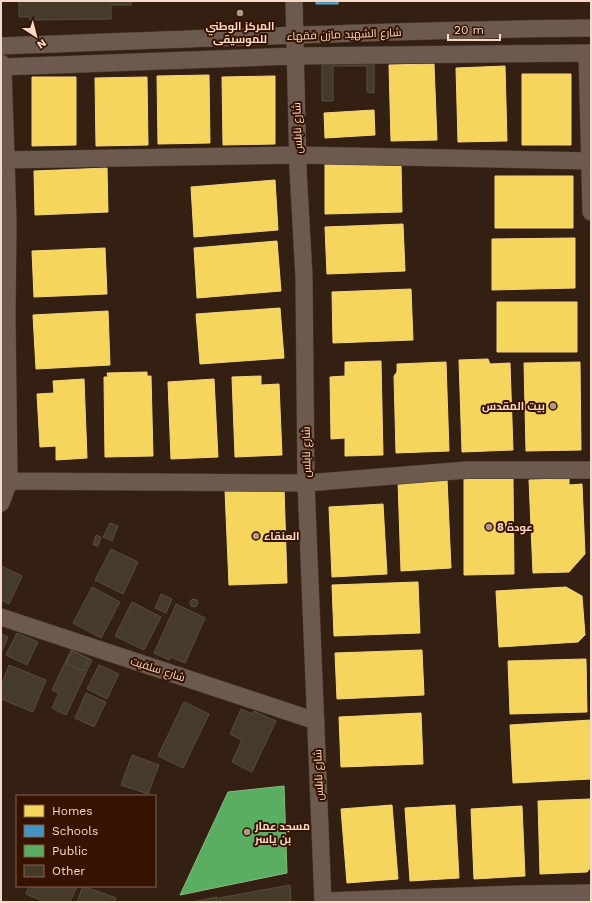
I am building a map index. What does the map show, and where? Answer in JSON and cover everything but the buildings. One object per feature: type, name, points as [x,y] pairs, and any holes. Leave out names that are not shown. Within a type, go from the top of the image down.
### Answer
[{"type":"street","name":"شارع نابلس","points":[[294,1],[294,56],[304,277],[306,482],[323,902]]},
{"type":"street","name":"شارع الشهيد مازن فقهاء","points":[[1,46],[294,35],[591,28]]},
{"type":"street","name":"شارع الشهيد مازن فقهاء","points":[[2,66],[294,56],[589,53]]},
{"type":"street","points":[[589,53],[591,212]]},
{"type":"street","points":[[1,503],[5,479],[4,304],[8,222],[4,160],[2,66]]},
{"type":"street","points":[[4,160],[298,155],[590,161]]},
{"type":"street","points":[[5,479],[306,482],[467,470],[591,470]]},
{"type":"street","name":"شارع سلفيت","points":[[1,617],[316,721]]},
{"type":"street","points":[[323,902],[519,898],[591,893]]},
{"type":"place","name":"المركز الوطني للموسيقى","points":[[240,13]]},
{"type":"place","name":"بيت المقدس","points":[[553,406]]},
{"type":"place","name":"عودة 8","points":[[489,527]]},
{"type":"place","name":"العنقاء","points":[[256,536]]},
{"type":"place","name":"مسجد عمار بن ياسر","points":[[247,832]]}]
